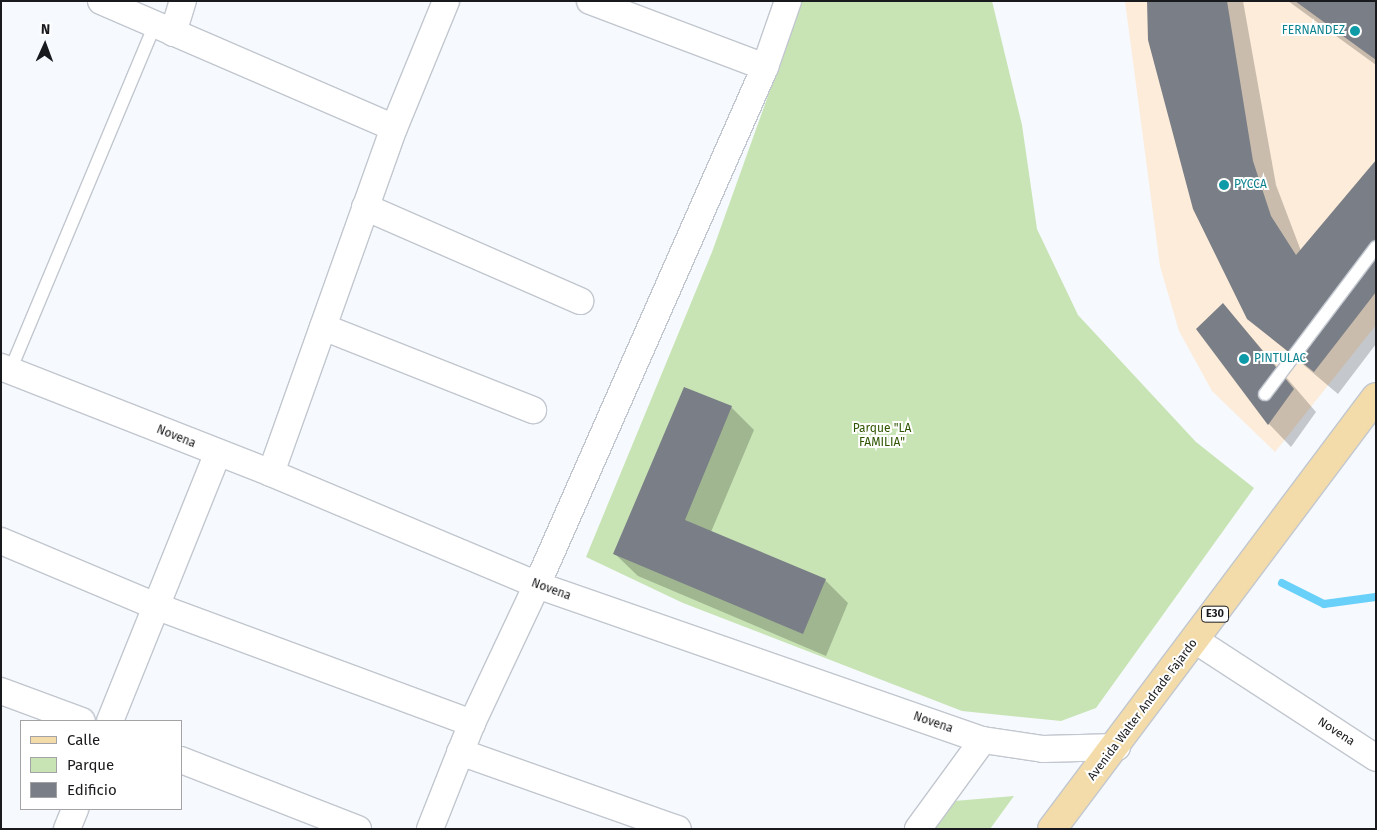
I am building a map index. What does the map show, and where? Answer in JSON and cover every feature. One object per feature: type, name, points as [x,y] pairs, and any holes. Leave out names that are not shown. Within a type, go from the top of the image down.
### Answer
[{"type":"main road","name":"Avenida Walter Andrade Fajardo","points":[[1052,829],[1117,747],[1376,397]]},
{"type":"street","points":[[101,1],[394,128]]},
{"type":"street","points":[[163,29],[184,1]]},
{"type":"street","points":[[271,473],[394,128],[446,1]]},
{"type":"street","points":[[590,1],[765,67]]},
{"type":"street","points":[[430,829],[472,723],[537,585],[765,67],[788,1]]},
{"type":"street","points":[[365,207],[580,301]]},
{"type":"street","points":[[323,327],[532,410]]},
{"type":"street","name":"Novena","points":[[6,369],[218,454],[271,473],[537,585],[983,740],[1043,749],[1117,747]]},
{"type":"street","points":[[110,720],[158,607],[218,454]]},
{"type":"street","points":[[1,541],[158,607],[472,723]]},
{"type":"street","name":"Novena","points":[[1195,640],[1376,758]]},
{"type":"street","points":[[1,691],[79,720]]},
{"type":"street","points":[[918,829],[983,740]]},
{"type":"street","points":[[460,752],[678,829]]},
{"type":"street","points":[[182,760],[358,829]]},
{"type":"street","points":[[67,829],[75,810]]},
{"type":"lane","points":[[6,369],[163,29]]},
{"type":"lane","points":[[1265,394],[1376,247]]},
{"type":"shaded area","points":[[1125,1],[1376,1],[1376,325],[1275,452],[1212,391],[1179,331],[1160,266]]},
{"type":"green space","name":"Parque \"LA FAMILIA\"","points":[[802,1],[992,1],[1022,125],[1037,229],[1078,315],[1196,442],[1254,488],[1096,708],[1061,721],[962,711],[683,603],[586,557],[712,252]]},
{"type":"green space","points":[[1014,796],[990,829],[934,829],[954,801]]},
{"type":"building","name":"PYCCA","points":[[1147,1],[1227,1],[1253,161],[1271,216],[1296,255],[1376,160],[1376,292],[1314,372],[1247,319],[1193,209],[1148,40]]},
{"type":"building","name":"FERNANDEZ","points":[[1295,1],[1376,1],[1376,60]]},
{"type":"building","name":"PINTULAC","points":[[1223,303],[1294,389],[1268,425],[1196,329]]},
{"type":"building","points":[[684,387],[732,406],[685,520],[826,579],[803,634],[613,554]]},
{"type":"waterway","points":[[1282,583],[1324,604],[1376,597]]},
{"type":"place","name":"FERNANDEZ","points":[[1355,31]]},
{"type":"place","name":"PYCCA","points":[[1224,185]]},
{"type":"place","name":"PINTULAC","points":[[1244,359]]}]
